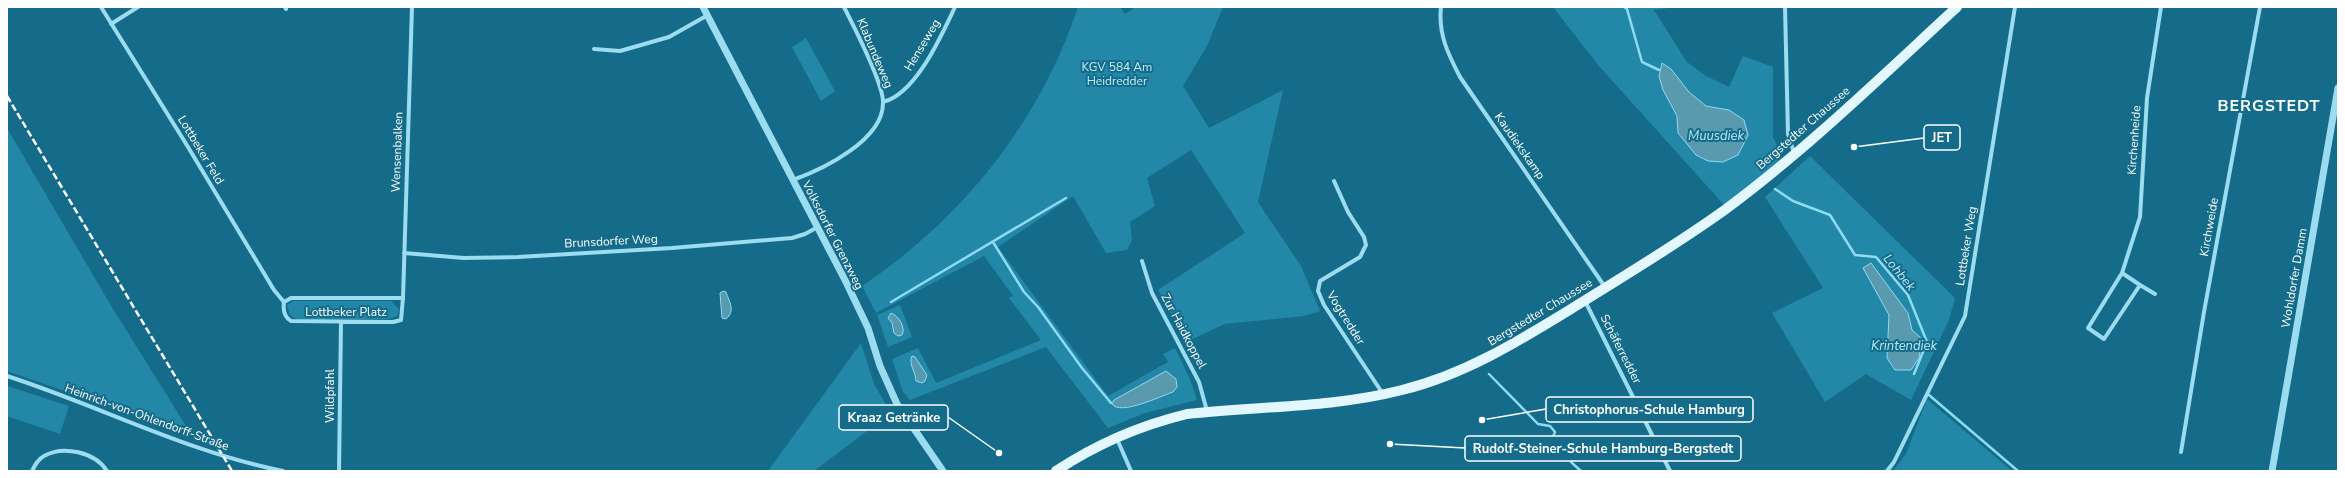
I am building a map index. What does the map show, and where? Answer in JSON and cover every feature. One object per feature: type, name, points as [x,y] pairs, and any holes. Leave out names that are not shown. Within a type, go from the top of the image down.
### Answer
[{"type":"main road","name":"Bergstedter Chaussee","points":[[1056,471],[1117,438],[1171,418],[1207,412],[1304,404],[1383,394],[1446,377],[1483,361],[1605,288],[1726,209],[1849,106],[1957,7]]},
{"type":"street","name":"Lottbeker Feld","points":[[101,7],[188,147],[274,290],[284,302]]},
{"type":"street","points":[[111,24],[138,7]]},
{"type":"street","name":"Wensenbalken","points":[[403,298],[412,7]]},
{"type":"street","name":"Volksdorfer Grenzweg","points":[[703,7],[793,180],[816,228],[830,250],[868,328],[890,391],[943,471]]},
{"type":"street","name":"Klabundeweg","points":[[793,180],[829,164],[851,150],[867,136],[879,121],[884,102],[882,90],[844,7]]},
{"type":"street","name":"Henseweg","points":[[884,102],[896,97],[916,76],[939,40],[955,7]]},
{"type":"street","name":"Kaudiekskamp","points":[[1441,7],[1439,24],[1444,46],[1460,77],[1605,288]]},
{"type":"street","points":[[1785,7],[1788,134],[1794,153]]},
{"type":"street","name":"Lottbeker Weg","points":[[1887,471],[1894,462],[1964,316],[2015,7]]},
{"type":"street","name":"Kirchenheide","points":[[2140,285],[2104,339],[2088,328],[2122,273],[2140,217],[2147,98],[2161,7]]},
{"type":"street","name":"Kirchweide","points":[[2181,452],[2204,312],[2260,7]]},
{"type":"street","points":[[594,49],[620,51],[669,36],[708,15]]},
{"type":"street","name":"Wohldorfer Damm","points":[[2272,471],[2338,88]]},
{"type":"street","name":"Vogtredder","points":[[1334,180],[1348,212],[1364,236],[1366,245],[1360,257],[1320,281],[1318,291],[1324,305],[1383,394]]},
{"type":"street","name":"Brunsdorfer Weg","points":[[404,253],[464,258],[672,248],[792,238],[805,234],[816,228]]},
{"type":"street","name":"Zur Haidkoppel","points":[[1142,261],[1152,293],[1199,382],[1207,412]]},
{"type":"street","points":[[2122,273],[2155,294]]},
{"type":"street","name":"Lottbeker Platz","points":[[291,298],[403,298],[403,316],[398,322],[291,322],[284,312],[284,302],[291,298]]},
{"type":"street","name":"Schäferredder","points":[[1585,300],[1670,471]]},
{"type":"street","name":"Wildpfahl","points":[[339,471],[340,322]]},
{"type":"street","name":"Heinrich-von-Ohlendorff-Straße","points":[[7,376],[194,447],[247,464],[283,471]]},
{"type":"street","points":[[1117,438],[1131,471]]},
{"type":"street","points":[[32,471],[39,459],[45,455],[66,452],[82,453],[94,458],[107,471]]},
{"type":"green space","name":"KGV 584 Am Heidredder","points":[[1078,7],[1120,7],[1125,14],[1136,7],[1223,7],[1207,46],[1183,86],[1209,128],[1283,90],[1258,202],[1301,266],[1320,311],[1304,316],[1224,324],[1187,342],[1158,290],[1245,233],[1191,150],[1147,178],[1155,206],[1130,222],[1132,240],[1127,250],[1106,253],[1073,196],[998,247],[1108,396],[1168,362],[1163,354],[1175,348],[1190,379],[1197,400],[1145,413],[1108,428],[1046,347],[910,400],[903,392],[892,359],[918,348],[936,383],[1041,340],[1009,298],[1013,296],[984,256],[876,313],[862,286],[899,259],[933,230],[964,198],[993,164],[1019,128],[1042,90],[1062,50]],"holes":[[[1166,371],[1173,376],[1177,383],[1128,408],[1117,408],[1114,400]]]},
{"type":"green space","points":[[1553,7],[1676,7],[1654,10],[1687,62],[1706,76],[1729,87],[1743,56],[1773,67],[1773,137],[1783,159],[1725,206],[1598,65]],"holes":[[[1671,69],[1689,92],[1706,106],[1729,110],[1678,133],[1678,121],[1675,111],[1663,89],[1659,77],[1659,70]]]},
{"type":"green space","points":[[806,38],[835,91],[821,101],[792,47]]},
{"type":"green space","points":[[7,128],[110,304],[186,426],[146,419],[7,371]]},
{"type":"green space","points":[[1810,156],[1955,298],[1949,320],[1911,400],[1866,374],[1825,402],[1772,313],[1823,288],[1765,197]],"holes":[[[1871,263],[1908,313],[1912,330],[1921,339],[1887,358],[1889,315],[1863,268]]]},
{"type":"green space","points":[[293,301],[391,301],[399,309],[397,316],[389,319],[296,319],[290,315],[287,305]]},
{"type":"green space","points":[[900,305],[912,337],[888,347],[877,315]]},
{"type":"green space","points":[[861,343],[874,384],[891,413],[814,471],[768,471]]},
{"type":"green space","points":[[7,386],[69,406],[60,434],[7,416]]},
{"type":"green space","points":[[1927,399],[2012,471],[1893,471],[1906,454]]},
{"type":"water","name":"Muusdiek","points":[[1662,63],[1671,69],[1689,92],[1706,106],[1729,110],[1744,120],[1748,135],[1738,155],[1723,162],[1708,161],[1696,155],[1678,133],[1677,116],[1663,90],[1659,76]]},
{"type":"water","name":"Krintendiek","points":[[1871,263],[1908,313],[1912,330],[1922,339],[1919,358],[1911,370],[1895,370],[1887,358],[1889,315],[1863,268]]},
{"type":"water","points":[[723,291],[726,292],[731,306],[731,313],[726,319],[722,318],[720,293]]},
{"type":"water","points":[[891,313],[901,322],[903,329],[902,335],[898,336],[894,333],[892,323],[888,318]]},
{"type":"water","points":[[912,356],[915,357],[927,375],[925,381],[922,383],[916,381],[911,362]]},
{"type":"water","points":[[1166,371],[1176,379],[1177,387],[1173,392],[1132,407],[1116,407],[1112,404],[1114,400]]},
{"type":"waterway","name":"Lohbek","points":[[1624,7],[1627,9],[1642,62],[1659,70]]},
{"type":"waterway","name":"Lohbek","points":[[1775,189],[1793,201],[1830,215],[1855,255],[1876,257],[1908,295],[1927,342],[1914,374]]},
{"type":"waterway","points":[[891,302],[1066,198]]},
{"type":"waterway","points":[[993,242],[1024,292],[1038,307],[1082,368],[1111,403]]},
{"type":"waterway","points":[[1489,374],[1538,424],[1550,426],[1555,432],[1553,437],[1572,463],[1581,471]]},
{"type":"waterway","name":"Lohbek","points":[[1929,395],[2018,471]]},
{"type":"railway","points":[[7,96],[232,471]]},
{"type":"place","name":"JET","points":[[1854,147]]},
{"type":"place","name":"Christophorus-Schule Hamburg","points":[[1482,420]]},
{"type":"place","name":"Rudolf-Steiner-Schule Hamburg-Bergstedt","points":[[1390,444]]},
{"type":"place","name":"Kraaz Getränke","points":[[999,453]]},
{"type":"district","name":"BERGSTEDT","points":[[2269,105]]}]
